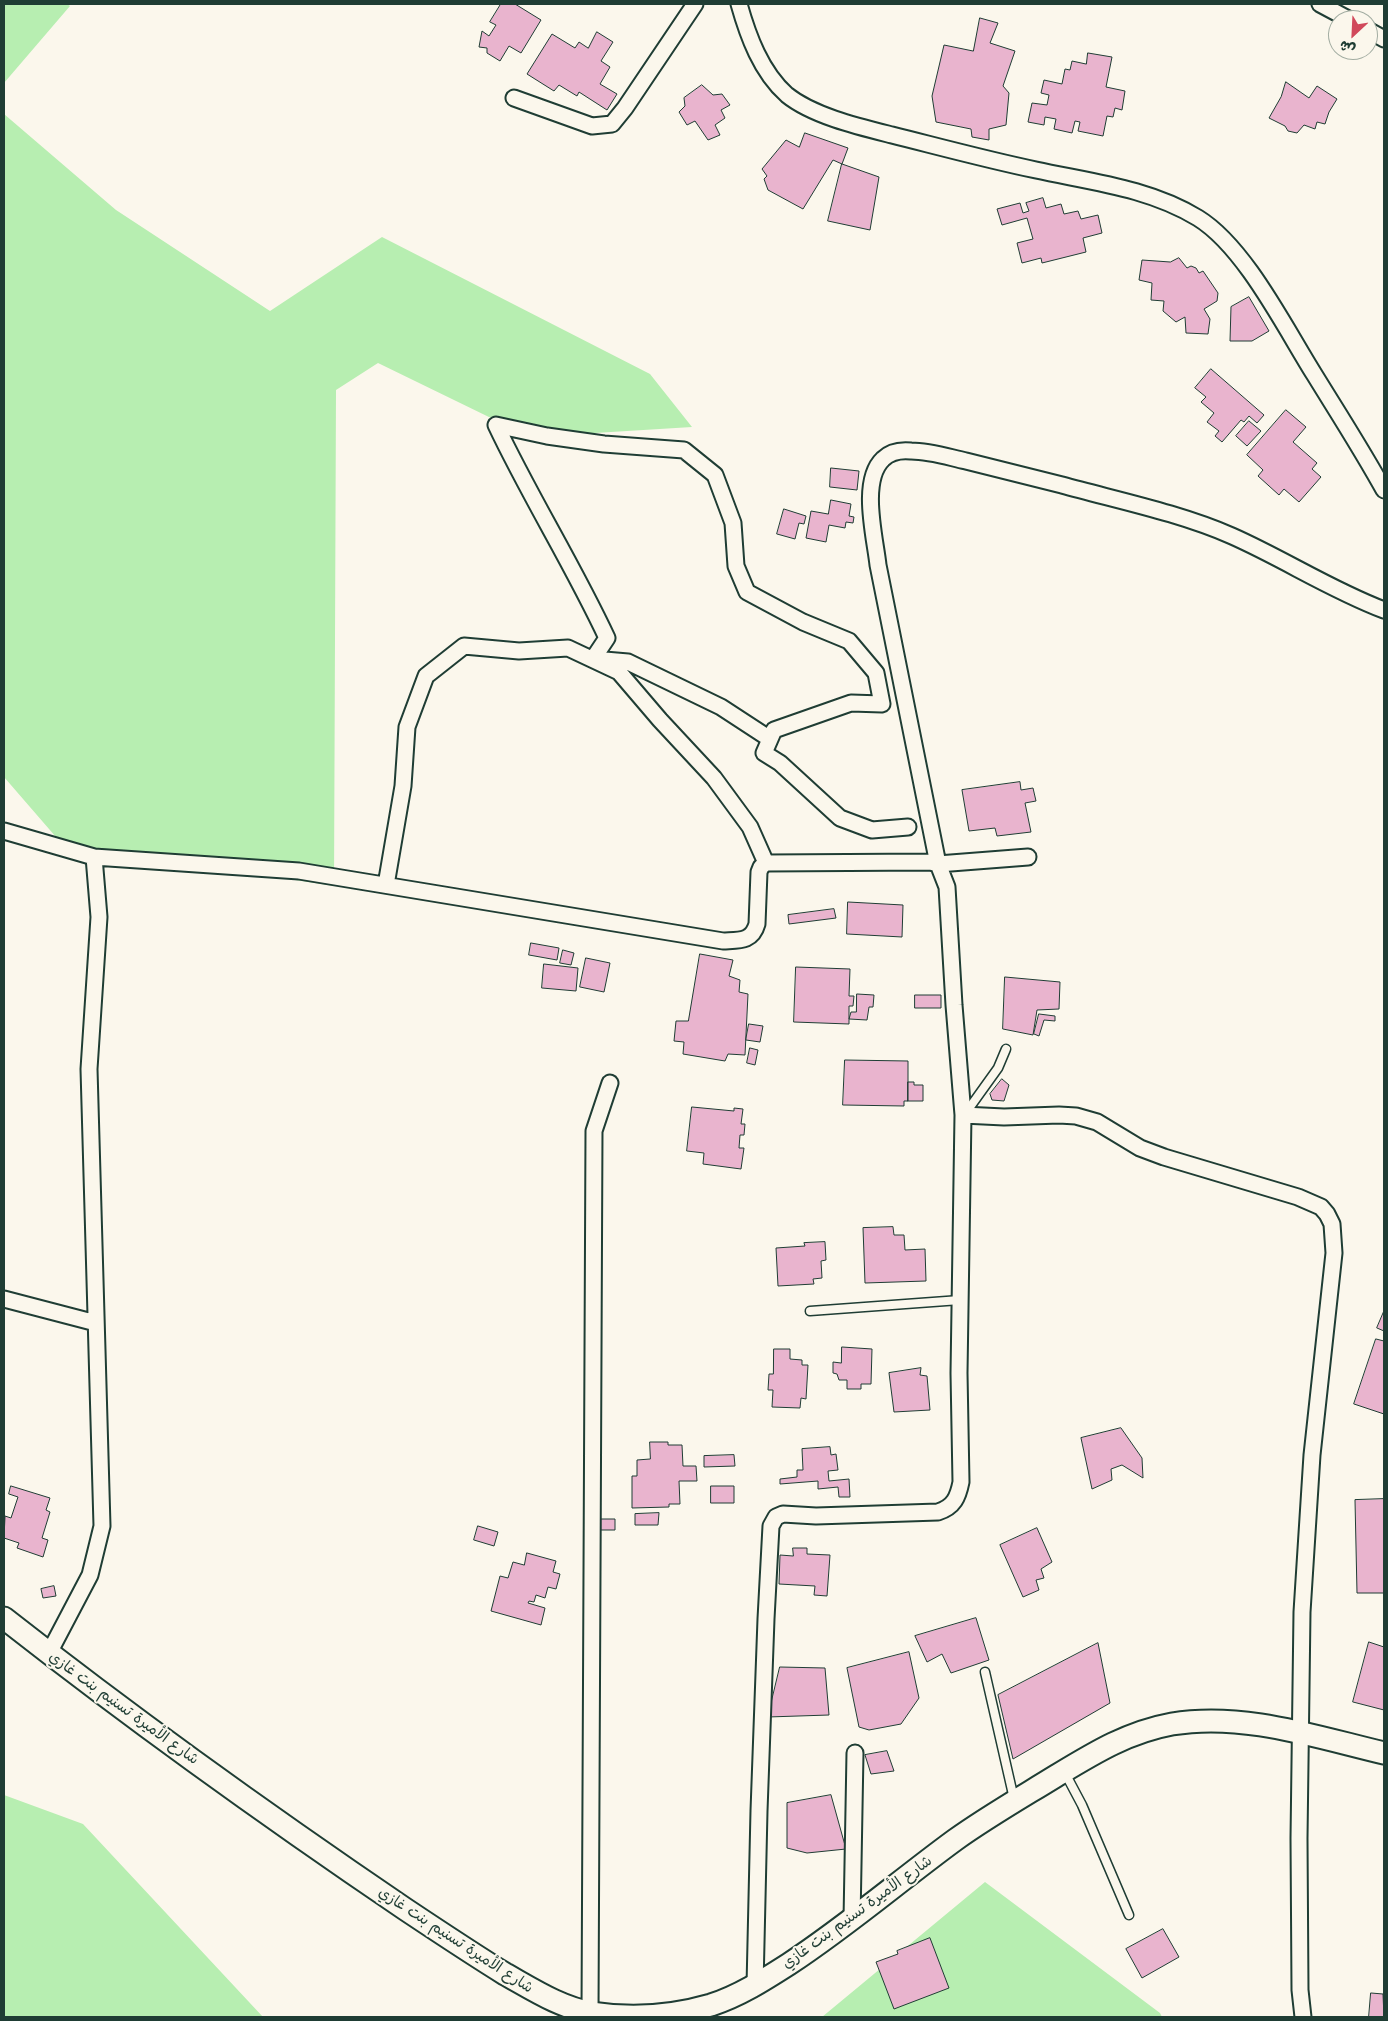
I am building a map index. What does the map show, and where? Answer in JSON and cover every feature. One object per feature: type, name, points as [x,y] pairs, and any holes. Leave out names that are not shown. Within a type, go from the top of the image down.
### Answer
[{"type":"main road","name":"شارع الأميرة تسنيم بنت غازي","points":[[4,1618],[276,1820],[442,1934],[530,1988],[559,2003],[590,2013],[668,2014],[714,2004],[755,1986],[852,1920],[956,1839],[1097,1751],[1144,1731],[1171,1724],[1201,1720],[1250,1724],[1301,1733],[1384,1754]]},
{"type":"street","points":[[514,98],[592,126],[612,124],[695,4]]},
{"type":"street","points":[[739,4],[752,42],[765,67],[779,87],[804,106],[873,131],[946,150],[1124,188],[1176,207],[1214,229],[1245,265],[1278,314],[1353,435],[1384,490]]},
{"type":"street","points":[[1320,4],[1331,10]]},
{"type":"street","points":[[593,659],[607,638],[591,604],[516,469],[496,425],[547,436],[604,444],[684,450],[715,475],[733,523],[736,566],[747,592],[803,622],[849,641],[876,673],[882,704],[851,703],[774,730],[764,753],[780,763],[840,818],[872,830],[908,827]]},
{"type":"street","points":[[755,1986],[754,1954],[766,1619],[772,1524],[776,1517],[783,1514],[816,1516],[932,1513],[953,1505],[961,1482],[959,1392],[963,1115],[947,887],[938,864],[878,565],[870,499],[877,466],[890,454],[910,451],[933,454],[1133,504],[1200,524],[1238,539],[1353,597],[1384,610]]},
{"type":"street","points":[[386,885],[403,786],[407,727],[426,676],[464,646],[519,651],[568,648],[619,672],[660,720],[714,778],[750,827],[766,863]]},
{"type":"street","points":[[593,659],[628,662],[721,707],[770,739]]},
{"type":"street","points":[[4,831],[94,857],[299,871],[723,941],[745,940],[755,932],[758,924],[759,872],[766,863],[930,862],[938,864],[1028,857]]},
{"type":"street","points":[[49,1653],[90,1575],[102,1526],[88,1069],[99,917],[94,857]]},
{"type":"street","points":[[590,2013],[594,1131],[610,1083]]},
{"type":"street","points":[[963,1115],[1004,1117],[1059,1114],[1076,1116],[1097,1122],[1140,1148],[1164,1158],[1298,1197],[1322,1207],[1332,1224],[1334,1253],[1312,1456],[1302,1612],[1300,1990],[1303,2017]]},
{"type":"street","points":[[4,1299],[96,1323]]},
{"type":"street","points":[[852,1920],[855,1753]]},
{"type":"lane","points":[[963,1115],[998,1068],[1006,1049]]},
{"type":"lane","points":[[810,1311],[960,1300]]},
{"type":"lane","points":[[985,1672],[1015,1801]]},
{"type":"lane","points":[[1064,1771],[1082,1805],[1129,1915]]},
{"type":"green space","points":[[4,4],[67,4],[70,6],[4,83]]},
{"type":"green space","points":[[4,114],[116,210],[270,311],[382,237],[650,374],[692,427],[530,437],[378,363],[336,390],[334,886],[62,844],[4,777]]},
{"type":"green space","points":[[4,1795],[83,1824],[263,2017],[4,2017]]},
{"type":"green space","points":[[985,1882],[1160,2013],[1162,2017],[822,2017]]},
{"type":"building","points":[[501,4],[515,4],[541,20],[521,53],[509,46],[500,61],[487,53],[487,48],[479,47],[482,31],[489,36],[496,25],[490,22]]},
{"type":"building","points":[[980,18],[998,23],[990,43],[1015,51],[1003,86],[1009,93],[1006,125],[989,129],[989,140],[972,137],[971,129],[936,122],[932,96],[944,45],[973,51]]},
{"type":"building","points":[[597,32],[613,42],[601,61],[610,67],[600,84],[617,94],[607,110],[579,92],[577,96],[559,85],[554,91],[527,74],[552,34],[575,48],[579,42],[588,48]]},
{"type":"building","points":[[1088,53],[1112,57],[1106,87],[1125,91],[1122,110],[1115,108],[1113,117],[1107,116],[1103,136],[1078,131],[1080,122],[1075,121],[1072,133],[1054,129],[1056,119],[1045,117],[1044,125],[1028,122],[1032,103],[1047,105],[1049,95],[1041,93],[1044,80],[1062,84],[1065,69],[1070,70],[1072,61],[1086,64]]},
{"type":"building","points":[[1286,82],[1309,98],[1317,86],[1337,99],[1329,112],[1325,124],[1317,122],[1315,129],[1304,125],[1297,133],[1288,131],[1285,126],[1269,118],[1281,97]]},
{"type":"building","points":[[702,85],[713,95],[722,94],[730,105],[721,110],[725,118],[715,125],[720,135],[708,140],[695,121],[687,125],[679,112],[685,106],[684,98]]},
{"type":"building","points":[[805,133],[848,148],[842,164],[833,160],[803,209],[768,190],[764,179],[767,176],[762,169],[786,140],[799,147]]},
{"type":"building","points":[[842,164],[879,177],[870,230],[828,221]]},
{"type":"building","points":[[1043,198],[1046,208],[1061,204],[1064,214],[1078,211],[1081,219],[1098,215],[1102,233],[1083,238],[1086,252],[1042,263],[1041,258],[1022,263],[1017,243],[1033,239],[1027,218],[1002,225],[997,209],[1020,203],[1023,213],[1029,211],[1026,203]]},
{"type":"building","points":[[1179,258],[1187,268],[1191,266],[1196,268],[1199,273],[1203,271],[1218,293],[1217,301],[1204,309],[1210,319],[1208,334],[1186,333],[1185,317],[1176,322],[1163,311],[1164,301],[1151,300],[1152,283],[1139,280],[1142,260],[1170,262]]},
{"type":"building","points":[[1249,297],[1269,331],[1252,341],[1230,341],[1231,307]]},
{"type":"building","points":[[1211,369],[1264,415],[1257,423],[1249,416],[1244,422],[1241,420],[1222,442],[1215,436],[1219,431],[1207,422],[1214,413],[1201,402],[1206,397],[1195,388]]},
{"type":"building","points":[[1286,410],[1306,427],[1293,442],[1317,463],[1312,469],[1321,477],[1299,502],[1284,489],[1279,495],[1258,476],[1263,470],[1247,455]]},
{"type":"building","points":[[1249,421],[1261,431],[1247,446],[1236,436]]},
{"type":"building","points":[[831,468],[859,471],[857,490],[830,487]]},
{"type":"building","points":[[831,500],[851,504],[849,516],[854,517],[853,523],[846,522],[845,528],[829,525],[826,542],[806,538],[811,511],[828,514]]},
{"type":"building","points":[[784,509],[806,516],[804,524],[799,523],[795,539],[777,534]]},
{"type":"building","points":[[1020,782],[1021,790],[1033,788],[1036,801],[1025,803],[1031,832],[997,836],[995,828],[969,831],[962,790]]},
{"type":"building","points":[[848,902],[903,905],[902,937],[847,934]]},
{"type":"building","points":[[834,909],[836,918],[789,924],[788,915]]},
{"type":"building","points":[[531,943],[559,948],[557,960],[529,955]]},
{"type":"building","points":[[563,950],[574,953],[571,965],[560,963]]},
{"type":"building","points":[[700,954],[733,960],[729,976],[740,980],[739,992],[748,994],[745,1055],[728,1054],[725,1061],[683,1054],[684,1042],[674,1041],[676,1021],[688,1021]]},
{"type":"building","points":[[586,958],[610,963],[604,992],[580,987]]},
{"type":"building","points":[[544,964],[578,968],[576,991],[542,988]]},
{"type":"building","points":[[796,967],[850,969],[849,996],[854,996],[853,1006],[849,1006],[849,1024],[794,1022]]},
{"type":"building","points":[[1005,977],[1060,982],[1059,1009],[1037,1010],[1033,1035],[1003,1029]]},
{"type":"building","points":[[857,994],[874,995],[873,1007],[869,1007],[867,1020],[849,1019],[851,1012],[856,1012]]},
{"type":"building","points":[[915,995],[941,995],[941,1008],[915,1008]]},
{"type":"building","points":[[1039,1014],[1055,1016],[1055,1021],[1044,1020],[1039,1036],[1034,1034]]},
{"type":"building","points":[[749,1024],[763,1026],[760,1042],[746,1040]]},
{"type":"building","points":[[750,1048],[758,1050],[755,1065],[747,1063]]},
{"type":"building","points":[[845,1060],[908,1061],[908,1101],[904,1101],[904,1106],[843,1105]]},
{"type":"building","points":[[1002,1079],[1009,1085],[1004,1101],[992,1100],[990,1094]]},
{"type":"building","points":[[908,1082],[914,1082],[914,1085],[923,1085],[923,1101],[908,1101]]},
{"type":"building","points":[[692,1107],[734,1111],[734,1108],[743,1109],[741,1124],[745,1124],[744,1135],[740,1135],[739,1148],[744,1148],[741,1169],[703,1164],[704,1153],[687,1151]]},
{"type":"building","points":[[893,1227],[894,1235],[904,1235],[905,1250],[925,1249],[926,1281],[865,1283],[863,1228]]},
{"type":"building","points":[[825,1242],[826,1260],[821,1261],[822,1278],[813,1279],[814,1284],[778,1286],[776,1248],[805,1246],[804,1243]]},
{"type":"building","points":[[1384,1311],[1384,1331],[1377,1328]]},
{"type":"building","points":[[1376,1339],[1384,1341],[1384,1414],[1354,1404]]},
{"type":"building","points":[[842,1347],[872,1349],[871,1384],[861,1384],[861,1389],[847,1389],[847,1380],[839,1380],[837,1374],[833,1373],[833,1362],[841,1363]]},
{"type":"building","points":[[774,1349],[790,1349],[790,1359],[802,1360],[802,1365],[808,1365],[806,1399],[801,1398],[800,1408],[772,1407],[773,1390],[768,1390],[769,1374],[773,1374]]},
{"type":"building","points":[[921,1368],[920,1375],[927,1376],[930,1410],[894,1412],[889,1373]]},
{"type":"building","points":[[1121,1428],[1142,1458],[1143,1478],[1122,1465],[1111,1469],[1112,1480],[1092,1489],[1081,1438]]},
{"type":"building","points":[[650,1442],[668,1442],[668,1445],[682,1445],[683,1466],[696,1466],[697,1481],[679,1481],[680,1504],[669,1504],[669,1507],[632,1508],[632,1476],[637,1476],[637,1460],[650,1459]]},
{"type":"building","points":[[830,1447],[831,1455],[836,1454],[838,1470],[828,1471],[829,1481],[849,1479],[850,1497],[839,1497],[838,1487],[818,1489],[818,1481],[780,1484],[780,1479],[797,1477],[797,1470],[803,1470],[802,1449]]},
{"type":"building","points":[[734,1455],[735,1466],[704,1467],[704,1456]]},
{"type":"building","points":[[11,1486],[50,1498],[46,1510],[50,1512],[42,1538],[48,1540],[43,1557],[17,1548],[19,1543],[4,1538],[5,1516],[11,1518],[18,1497],[9,1494]]},
{"type":"building","points":[[711,1486],[734,1486],[734,1503],[711,1503]]},
{"type":"building","points":[[1384,1499],[1384,1593],[1357,1593],[1355,1500]]},
{"type":"building","points":[[659,1513],[658,1525],[635,1525],[635,1514]]},
{"type":"building","points":[[601,1519],[615,1519],[615,1530],[601,1530]]},
{"type":"building","points":[[478,1526],[498,1532],[494,1546],[474,1540]]},
{"type":"building","points":[[1037,1528],[1052,1562],[1041,1569],[1044,1578],[1036,1580],[1039,1590],[1023,1597],[1000,1545]]},
{"type":"building","points":[[793,1548],[807,1548],[807,1554],[830,1555],[827,1596],[814,1595],[815,1586],[779,1584],[780,1555],[793,1556]]},
{"type":"building","points":[[527,1553],[556,1561],[553,1572],[560,1574],[556,1589],[548,1587],[545,1598],[536,1595],[534,1602],[529,1601],[528,1603],[545,1608],[541,1625],[491,1611],[500,1576],[508,1578],[513,1562],[524,1565]]},
{"type":"building","points":[[54,1586],[56,1596],[43,1598],[41,1589]]},
{"type":"building","points":[[976,1618],[989,1660],[951,1673],[942,1654],[927,1662],[915,1636]]},
{"type":"building","points":[[1369,1642],[1384,1647],[1384,1710],[1353,1702]]},
{"type":"building","points":[[1098,1643],[1110,1703],[1013,1759],[998,1695]]},
{"type":"building","points":[[909,1652],[919,1698],[901,1724],[869,1730],[859,1727],[847,1668]]},
{"type":"building","points":[[780,1667],[825,1668],[829,1715],[768,1717]]},
{"type":"building","points":[[887,1751],[894,1771],[871,1774],[865,1755]]},
{"type":"building","points":[[831,1795],[846,1849],[807,1853],[787,1848],[787,1803]]},
{"type":"building","points":[[1163,1929],[1179,1957],[1142,1978],[1126,1949]]},
{"type":"building","points":[[930,1938],[949,1988],[894,2009],[876,1962],[898,1954],[897,1951]]},
{"type":"building","points":[[1371,1993],[1383,1994],[1384,2017],[1369,2017]]}]
